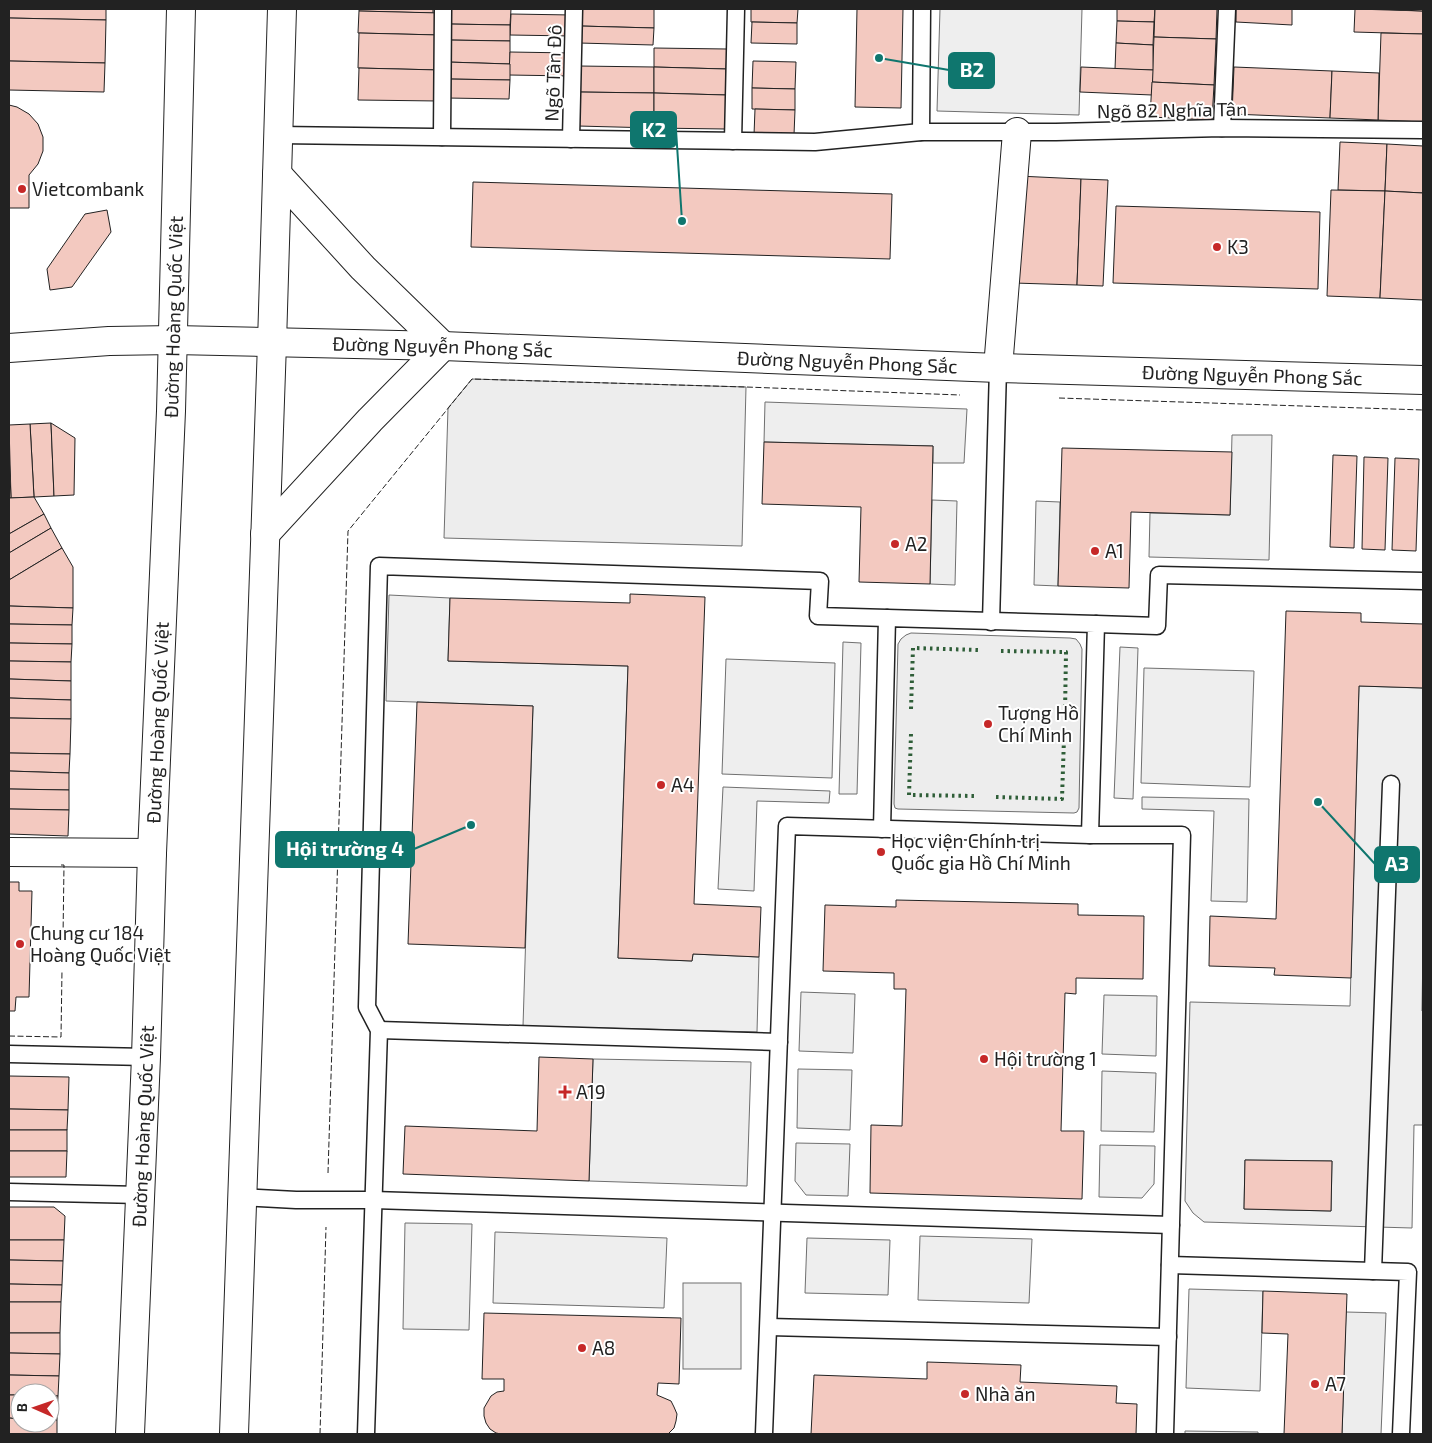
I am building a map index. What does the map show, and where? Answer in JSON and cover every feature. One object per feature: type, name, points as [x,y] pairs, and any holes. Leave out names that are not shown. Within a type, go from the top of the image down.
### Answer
[{"type":"main road","name":"Đường Hoàng Quốc Việt","points":[[130,1434],[174,340],[181,9]]},
{"type":"main road","points":[[234,1434],[282,9]]},
{"type":"main road","points":[[998,368],[1017,132]]},
{"type":"main road","points":[[265,534],[370,420],[443,346],[364,268],[277,174]]},
{"type":"main road","name":"Đường Nguyễn Phong Sắc","points":[[9,348],[109,341],[174,340],[443,346],[998,368],[1423,380]]},
{"type":"main road","points":[[9,852],[152,853]]},
{"type":"lane","points":[[442,137],[443,9]]},
{"type":"lane","name":"Ngõ Tân Đô","points":[[571,139],[574,9]]},
{"type":"lane","points":[[733,141],[736,9]]},
{"type":"lane","points":[[921,132],[922,9]]},
{"type":"lane","points":[[1222,128],[1227,9]]},
{"type":"lane","name":"Ngõ 82 Nghĩa Tân","points":[[278,134],[815,142],[921,132],[1056,132],[1222,128],[1423,130]]},
{"type":"lane","points":[[991,622],[998,368]]},
{"type":"lane","points":[[366,1434],[379,1030],[367,1007],[379,566],[820,581],[818,616],[1157,626],[1159,575],[1423,581]]},
{"type":"lane","points":[[882,829],[887,618]]},
{"type":"lane","points":[[1090,835],[1096,624]]},
{"type":"lane","points":[[1373,1271],[1391,784]]},
{"type":"lane","points":[[764,1434],[787,826],[1090,835],[1182,835],[1165,1434]]},
{"type":"lane","points":[[379,1030],[779,1042]]},
{"type":"lane","points":[[9,1054],[146,1057]]},
{"type":"lane","points":[[9,1192],[140,1195]]},
{"type":"lane","points":[[242,1197],[1171,1225]]},
{"type":"lane","points":[[1170,1265],[1408,1272],[1401,1434]]},
{"type":"lane","points":[[769,1326],[1168,1337]]},
{"type":"shaded area","points":[[940,9],[1082,9],[1079,115],[937,111]]},
{"type":"shaded area","points":[[472,379],[746,387],[742,546],[444,538],[448,408]]},
{"type":"shaded area","points":[[765,402],[967,409],[964,463],[933,463],[933,446],[764,442]]},
{"type":"shaded area","points":[[1232,435],[1272,435],[1269,560],[1149,557],[1150,513],[1230,515]]},
{"type":"shaded area","points":[[932,500],[957,501],[955,585],[930,584]]},
{"type":"shaded area","points":[[1036,501],[1060,502],[1058,586],[1034,585]]},
{"type":"shaded area","points":[[389,595],[450,598],[448,661],[628,666],[618,958],[692,961],[693,954],[759,957],[757,1032],[523,1026],[533,706],[386,701]]},
{"type":"shaded area","points":[[911,633],[1076,639],[1082,649],[1079,808],[1077,812],[895,808],[898,644],[901,639]]},
{"type":"shaded area","points":[[843,642],[861,643],[857,794],[839,794]]},
{"type":"shaded area","points":[[1120,647],[1138,648],[1133,799],[1114,798]]},
{"type":"shaded area","points":[[726,659],[835,663],[832,778],[722,774]]},
{"type":"shaded area","points":[[1144,668],[1254,671],[1250,787],[1141,783]]},
{"type":"shaded area","points":[[1359,686],[1423,688],[1423,1125],[1414,1125],[1412,1228],[1204,1222],[1193,1213],[1185,1201],[1190,1002],[1350,1006]],"holes":[[[1245,1160],[1332,1161],[1331,1211],[1244,1209]]]},
{"type":"shaded area","points":[[723,787],[830,791],[829,803],[757,801],[754,891],[718,889]]},
{"type":"shaded area","points":[[1142,797],[1249,799],[1247,902],[1211,901],[1214,811],[1142,809]]},
{"type":"shaded area","points":[[801,992],[855,994],[853,1053],[799,1051]]},
{"type":"shaded area","points":[[1104,995],[1157,996],[1156,1056],[1102,1054]]},
{"type":"shaded area","points":[[593,1059],[751,1062],[747,1186],[589,1181]]},
{"type":"shaded area","points":[[798,1069],[852,1070],[850,1130],[797,1128]]},
{"type":"shaded area","points":[[1102,1071],[1156,1073],[1154,1132],[1101,1131]]},
{"type":"shaded area","points":[[796,1143],[850,1144],[848,1196],[806,1195],[795,1181]]},
{"type":"shaded area","points":[[1100,1145],[1155,1146],[1154,1184],[1142,1198],[1099,1197]]},
{"type":"shaded area","points":[[405,1223],[472,1224],[469,1330],[403,1329]]},
{"type":"shaded area","points":[[495,1232],[667,1238],[664,1308],[493,1303]]},
{"type":"shaded area","points":[[920,1236],[1032,1239],[1029,1303],[918,1300]]},
{"type":"shaded area","points":[[807,1238],[890,1240],[888,1295],[805,1293]]},
{"type":"shaded area","points":[[683,1283],[741,1283],[741,1369],[683,1369]]},
{"type":"shaded area","points":[[1189,1289],[1263,1291],[1260,1391],[1186,1388]]},
{"type":"shaded area","points":[[1346,1312],[1386,1313],[1381,1434],[1342,1434]]},
{"type":"shaded area","points":[[1185,1431],[1258,1432],[1258,1434],[1185,1434]]},
{"type":"building","points":[[9,9],[106,9],[106,20],[9,18]]},
{"type":"building","points":[[359,9],[433,9],[433,13],[359,11]]},
{"type":"building","points":[[448,9],[511,9],[510,25],[447,24]]},
{"type":"building","points":[[580,9],[654,9],[654,28],[580,26]]},
{"type":"building","points":[[751,9],[798,9],[797,23],[751,22]]},
{"type":"building","points":[[857,9],[903,9],[901,108],[855,107]]},
{"type":"building","points":[[1117,9],[1155,9],[1154,22],[1117,21]]},
{"type":"building","points":[[1155,9],[1217,9],[1216,39],[1154,37]]},
{"type":"building","points":[[1236,9],[1292,9],[1292,25],[1236,22]]},
{"type":"building","points":[[1355,9],[1423,11],[1423,34],[1354,32]]},
{"type":"building","points":[[1378,9],[1423,9],[1423,11]]},
{"type":"building","points":[[359,11],[440,13],[439,35],[358,33]]},
{"type":"building","points":[[511,14],[572,15],[571,36],[510,35]]},
{"type":"building","points":[[9,18],[106,20],[105,63],[9,61]]},
{"type":"building","points":[[1117,21],[1154,22],[1153,45],[1116,43]]},
{"type":"building","points":[[752,22],[797,23],[797,44],[751,43]]},
{"type":"building","points":[[448,24],[510,25],[510,41],[447,40]]},
{"type":"building","points":[[580,26],[654,28],[653,45],[579,43]]},
{"type":"building","points":[[359,33],[439,35],[439,70],[358,68]]},
{"type":"building","points":[[1381,33],[1423,34],[1423,122],[1378,120]]},
{"type":"building","points":[[1154,37],[1216,39],[1214,85],[1152,82]]},
{"type":"building","points":[[447,40],[510,41],[510,64],[447,62]]},
{"type":"building","points":[[1116,43],[1153,45],[1153,70],[1115,69]]},
{"type":"building","points":[[654,48],[727,49],[726,69],[654,67]]},
{"type":"building","points":[[510,52],[571,53],[570,76],[509,75]]},
{"type":"building","points":[[9,61],[105,63],[104,92],[9,90]]},
{"type":"building","points":[[753,61],[796,62],[795,89],[752,88]]},
{"type":"building","points":[[447,62],[510,64],[510,80],[447,79]]},
{"type":"building","points":[[579,66],[654,67],[654,93],[578,92]]},
{"type":"building","points":[[654,67],[726,69],[726,95],[654,93]]},
{"type":"building","points":[[1081,67],[1153,70],[1152,95],[1080,92]]},
{"type":"building","points":[[1234,67],[1332,71],[1330,118],[1232,114]]},
{"type":"building","points":[[359,68],[439,70],[438,101],[358,100]]},
{"type":"building","points":[[1332,71],[1379,73],[1378,120],[1330,118]]},
{"type":"building","points":[[447,79],[510,80],[509,99],[447,98]]},
{"type":"building","points":[[1152,82],[1214,85],[1212,120],[1150,117]]},
{"type":"building","points":[[752,88],[795,89],[795,110],[752,109]]},
{"type":"building","points":[[578,92],[654,93],[654,128],[578,126]]},
{"type":"building","points":[[654,93],[726,95],[725,129],[654,128]]},
{"type":"building","points":[[9,105],[29,114],[38,124],[43,137],[43,151],[38,164],[29,175],[29,208],[9,208]]},
{"type":"building","points":[[755,109],[795,110],[794,135],[754,135]]},
{"type":"building","points":[[1340,142],[1387,144],[1385,191],[1338,190]]},
{"type":"building","points":[[1387,144],[1423,146],[1423,193],[1385,191]]},
{"type":"building","points":[[1018,176],[1081,179],[1077,285],[1014,283]]},
{"type":"building","points":[[1081,179],[1108,180],[1103,286],[1077,285]]},
{"type":"building","points":[[473,182],[892,194],[890,259],[471,247]]},
{"type":"building","points":[[1331,190],[1385,191],[1380,298],[1327,296]]},
{"type":"building","points":[[1385,191],[1423,193],[1423,300],[1380,298]]},
{"type":"building","name":"K3","points":[[1116,206],[1320,212],[1318,289],[1113,283]]},
{"type":"building","points":[[107,210],[111,232],[72,287],[50,290],[47,269],[85,214]]},
{"type":"building","points":[[51,423],[54,496],[34,497],[30,424]]},
{"type":"building","points":[[51,423],[75,438],[74,495],[54,496]]},
{"type":"building","points":[[30,424],[34,497],[11,498],[9,425]]},
{"type":"building","name":"A2","points":[[764,442],[933,446],[930,584],[859,582],[861,507],[762,504]]},
{"type":"building","name":"A1","points":[[1062,448],[1232,452],[1230,515],[1131,512],[1129,588],[1058,586]]},
{"type":"building","points":[[9,453],[11,498],[9,498]]},
{"type":"building","points":[[1333,455],[1357,456],[1354,548],[1330,547]]},
{"type":"building","points":[[1364,457],[1388,458],[1385,550],[1362,549]]},
{"type":"building","points":[[1395,458],[1419,459],[1416,551],[1392,550]]},
{"type":"building","points":[[34,497],[44,514],[9,534],[9,498]]},
{"type":"building","points":[[44,514],[51,528],[9,553],[9,534]]},
{"type":"building","points":[[51,528],[62,548],[9,580],[9,553]]},
{"type":"building","points":[[62,548],[73,567],[73,608],[9,606],[9,580]]},
{"type":"building","name":"A4","points":[[630,594],[705,597],[694,904],[761,907],[759,957],[693,954],[692,961],[618,958],[628,666],[448,661],[450,598],[630,603]]},
{"type":"building","points":[[9,606],[73,608],[72,625],[9,624]]},
{"type":"building","points":[[1286,611],[1361,613],[1361,622],[1423,624],[1423,688],[1359,686],[1351,978],[1274,975],[1275,968],[1209,966],[1210,916],[1276,919]]},
{"type":"building","points":[[9,624],[72,625],[72,644],[9,643]]},
{"type":"building","points":[[9,643],[72,644],[71,662],[9,661]]},
{"type":"building","points":[[9,661],[71,662],[71,681],[9,679]]},
{"type":"building","points":[[9,679],[71,681],[71,700],[9,698]]},
{"type":"building","points":[[9,698],[71,700],[71,719],[9,718]]},
{"type":"building","points":[[417,702],[533,706],[525,948],[408,944]]},
{"type":"building","points":[[9,718],[71,719],[70,754],[9,753]]},
{"type":"building","points":[[9,753],[70,754],[69,773],[9,771]]},
{"type":"building","points":[[9,771],[69,773],[69,790],[9,789]]},
{"type":"building","points":[[9,789],[69,790],[69,810],[9,809]]},
{"type":"building","points":[[9,809],[69,810],[68,836],[9,834]]},
{"type":"building","name":"Chung cư 184 Hoàng Quốc Việt","points":[[9,882],[19,882],[19,891],[32,891],[29,997],[16,997],[15,1011],[9,1011]]},
{"type":"building","name":"Hội trường 1","points":[[896,900],[1078,904],[1078,915],[1144,916],[1143,979],[1076,978],[1076,994],[1065,993],[1061,1131],[1084,1131],[1082,1199],[870,1193],[871,1125],[902,1126],[906,989],[894,989],[894,973],[823,971],[825,905],[896,907]]},
{"type":"building","name":"A19","points":[[539,1057],[593,1059],[589,1181],[403,1174],[405,1126],[537,1131]]},
{"type":"building","points":[[9,1076],[69,1077],[68,1110],[9,1109]]},
{"type":"building","points":[[9,1109],[68,1110],[67,1130],[9,1130]]},
{"type":"building","points":[[9,1130],[67,1130],[67,1151],[9,1151]]},
{"type":"building","points":[[9,1151],[67,1151],[66,1177],[9,1177]]},
{"type":"building","points":[[1245,1160],[1332,1161],[1331,1211],[1244,1209]]},
{"type":"building","points":[[9,1207],[54,1207],[65,1216],[64,1240],[9,1240]]},
{"type":"building","points":[[9,1240],[64,1240],[63,1261],[9,1260]]},
{"type":"building","points":[[9,1260],[63,1261],[62,1285],[9,1284]]},
{"type":"building","points":[[9,1284],[62,1285],[61,1302],[9,1302]]},
{"type":"building","name":"A7","points":[[1263,1291],[1347,1294],[1342,1434],[1284,1434],[1288,1334],[1262,1333]]},
{"type":"building","points":[[9,1302],[61,1302],[60,1333],[9,1333]]},
{"type":"building","name":"A8","points":[[484,1313],[681,1318],[679,1384],[658,1383],[657,1395],[671,1401],[677,1414],[674,1428],[668,1434],[496,1433],[486,1423],[484,1408],[491,1396],[497,1392],[504,1391],[504,1379],[482,1379]]},
{"type":"building","points":[[9,1333],[60,1333],[60,1354],[9,1353]]},
{"type":"building","points":[[9,1353],[60,1354],[59,1376],[9,1375]]},
{"type":"building","name":"Nhà ăn","points":[[927,1362],[1021,1365],[1020,1382],[1117,1386],[1116,1403],[1137,1404],[1136,1434],[811,1434],[814,1375],[927,1379]]},
{"type":"building","points":[[9,1375],[59,1376],[59,1383],[10,1383],[9,1395]]},
{"type":"building","points":[[9,1395],[10,1395],[10,1418]]},
{"type":"building","points":[[9,1418],[10,1433],[57,1433],[57,1434],[9,1434]]},
{"type":"hedge","points":[[911,709],[913,648],[979,650]]},
{"type":"hedge","points":[[1001,651],[1066,652],[1065,713]]},
{"type":"hedge","points":[[911,734],[909,795],[975,796]]},
{"type":"hedge","points":[[996,797],[1062,799],[1064,738]]},
{"type":"fence","points":[[328,1173],[348,531],[472,379],[960,395]]},
{"type":"fence","points":[[1059,398],[1423,410]]},
{"type":"fence","points":[[61,865],[64,865],[63,938]]},
{"type":"fence","points":[[9,1036],[61,1037],[62,970]]},
{"type":"fence","points":[[320,1434],[326,1227]]},
{"type":"place","name":"B2","points":[[879,58]]},
{"type":"place","name":"Vietcombank","points":[[22,189]]},
{"type":"place","name":"K2","points":[[682,221]]},
{"type":"place","name":"K3","points":[[1217,247]]},
{"type":"place","name":"A2","points":[[895,544]]},
{"type":"place","name":"A1","points":[[1095,551]]},
{"type":"place","name":"Tượng Hồ Chí Minh","points":[[988,724]]},
{"type":"place","name":"A4","points":[[661,785]]},
{"type":"place","name":"A3","points":[[1318,802]]},
{"type":"place","name":"Hội trường 4","points":[[471,825]]},
{"type":"place","name":"Học viện Chính trị Quốc gia Hồ Chí Minh","points":[[881,852]]},
{"type":"place","name":"Chung cư 184 Hoàng Quốc Việt","points":[[20,944]]},
{"type":"place","name":"Hội trường 1","points":[[984,1059]]},
{"type":"place","name":"A19","points":[[565,1092]]},
{"type":"place","name":"A8","points":[[582,1348]]},
{"type":"place","name":"A7","points":[[1315,1384]]},
{"type":"place","name":"Nhà ăn","points":[[965,1394]]}]
